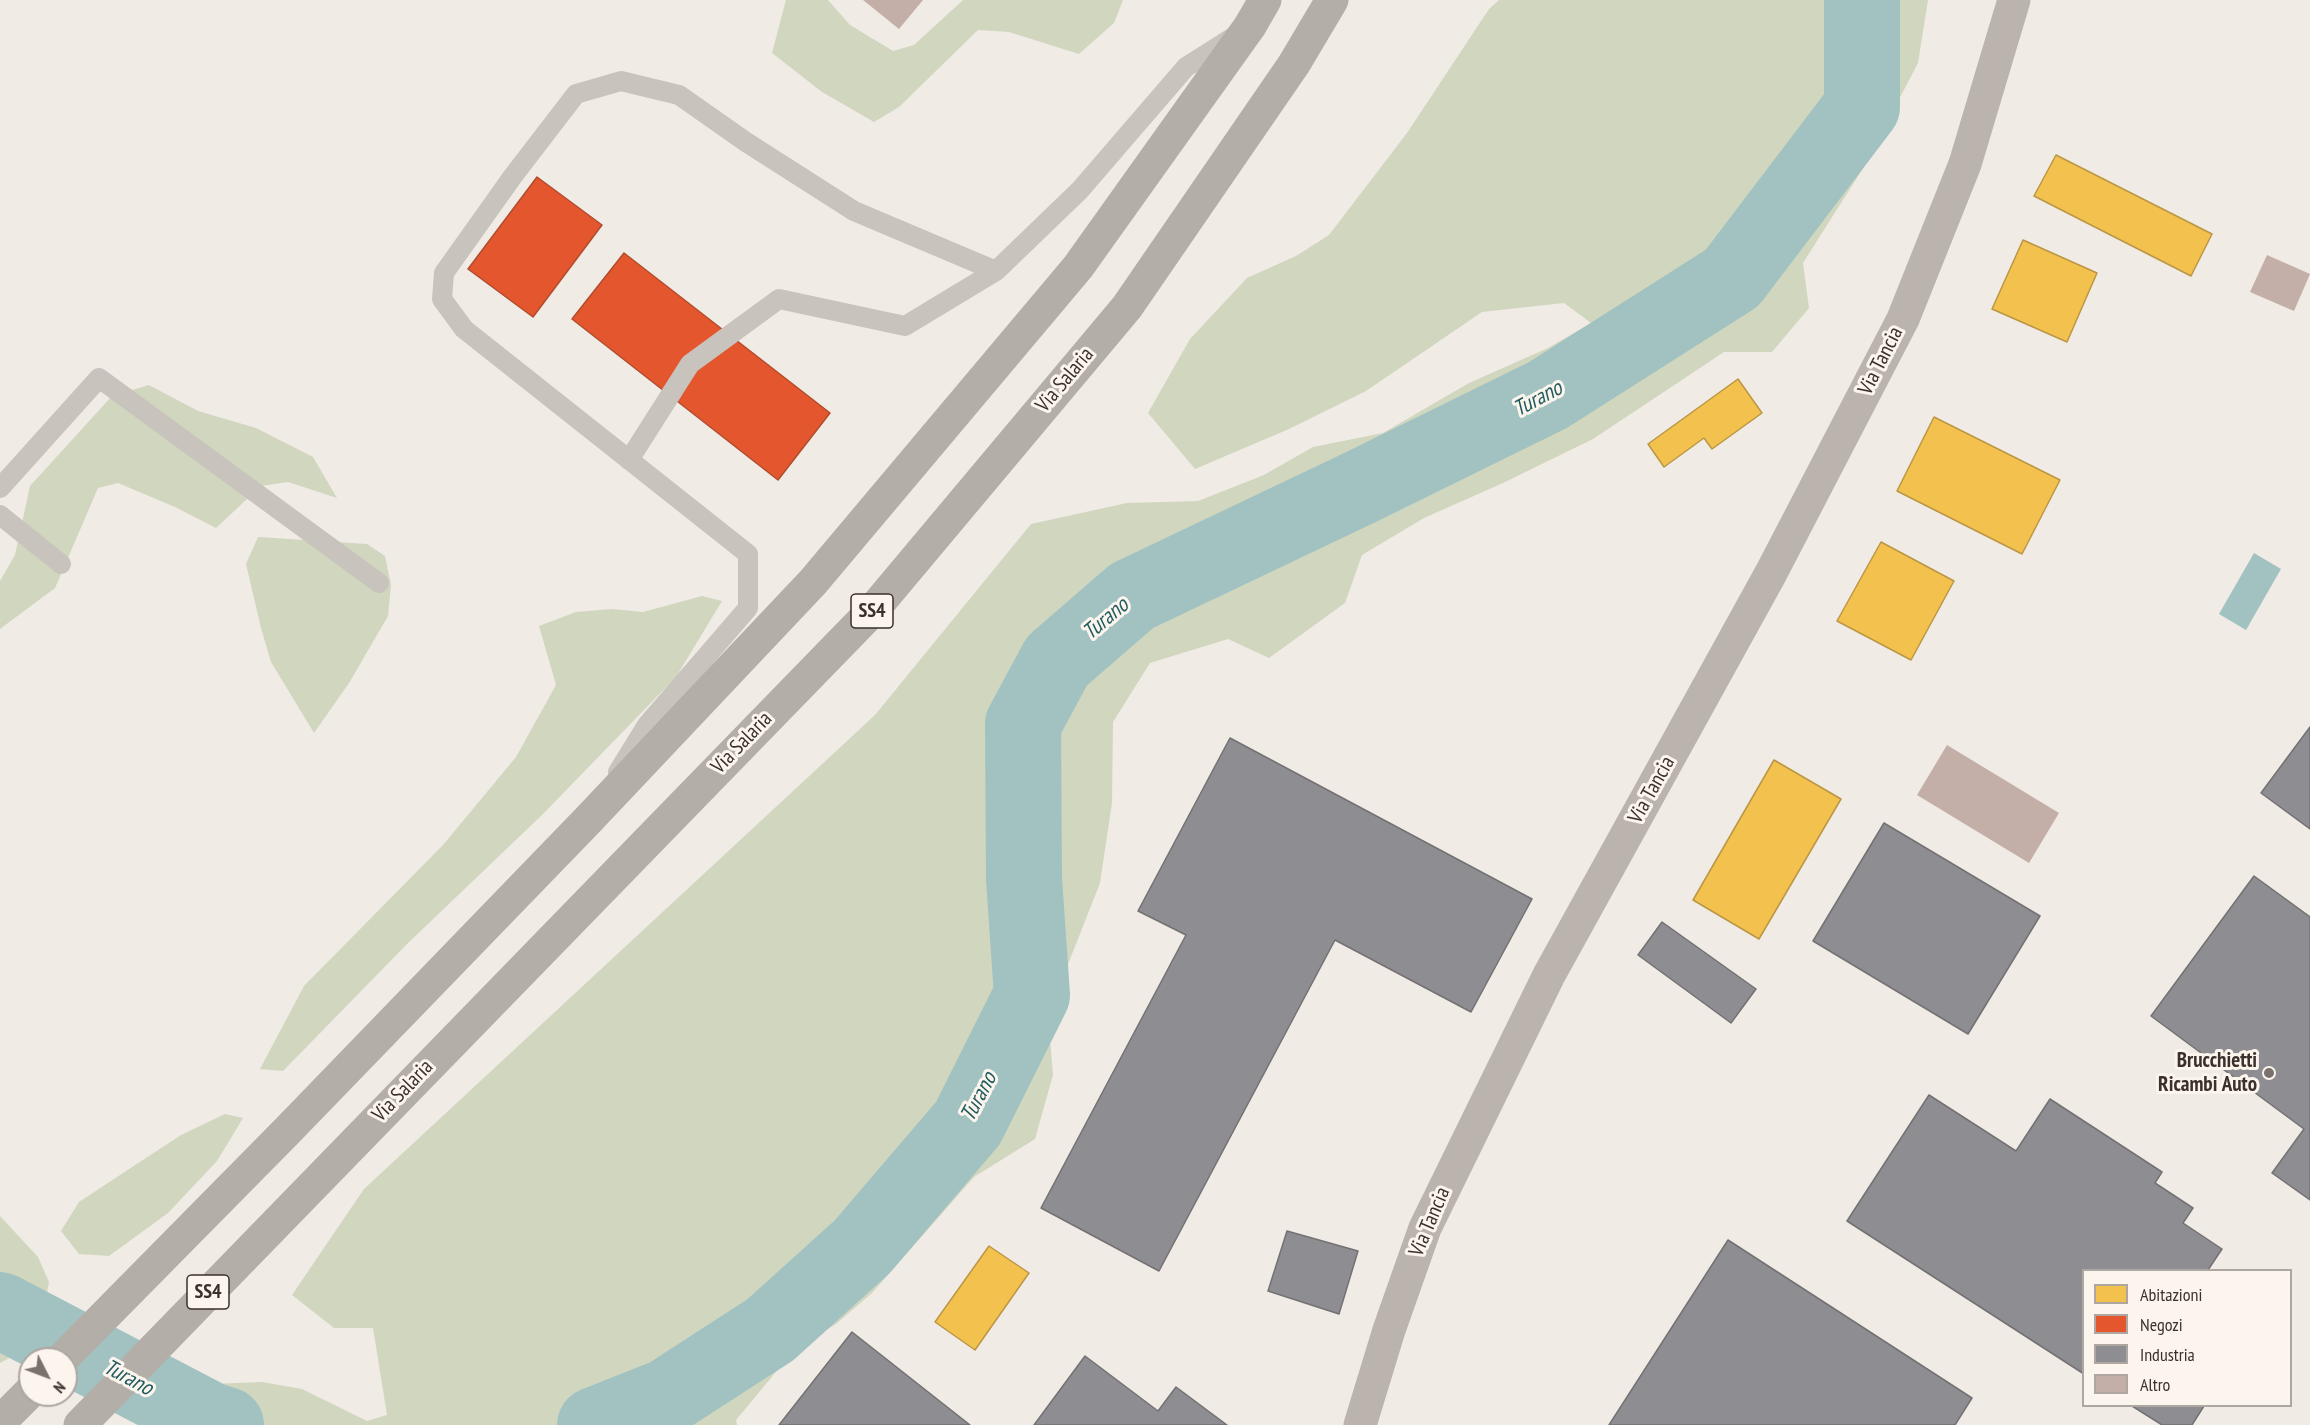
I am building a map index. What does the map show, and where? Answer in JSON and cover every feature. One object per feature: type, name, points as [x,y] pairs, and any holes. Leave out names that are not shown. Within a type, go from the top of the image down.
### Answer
[{"type":"highway","name":"Via Salaria","points":[[80,1425],[873,610],[1127,307],[1294,64],[1332,0]]},
{"type":"highway","name":"SS4","points":[[74,1347],[588,820],[813,582],[1071,276],[1258,13]]},
{"type":"highway","points":[[0,1422],[18,1404]]},
{"type":"main road","name":"Via Tancia","points":[[1360,1425],[1389,1330],[1425,1228],[1549,975],[1772,573],[1903,319],[1965,164],[2014,0]]},
{"type":"lane","points":[[629,460],[690,364],[779,299],[905,326],[996,271],[1080,190],[1186,68],[1258,13]]},
{"type":"lane","points":[[588,820],[647,725],[748,608],[748,554],[464,329],[442,299],[444,273],[513,176],[576,94],[621,81],[679,95],[746,142],[854,212],[996,271]]},
{"type":"lane","points":[[0,488],[99,378],[379,584]]},
{"type":"lane","points":[[0,515],[61,564]]},
{"type":"green space","points":[[786,0],[828,0],[850,25],[893,51],[914,45],[963,0],[1123,0],[1114,23],[1079,54],[1009,32],[978,30],[899,107],[874,122],[822,92],[772,53]]},
{"type":"green space","points":[[1499,0],[1928,0],[1918,63],[1862,170],[1803,263],[1809,308],[1772,352],[1724,352],[1593,439],[1424,518],[1362,555],[1345,603],[1269,658],[1228,639],[1150,663],[1113,722],[1112,803],[1100,883],[1048,1015],[1053,1075],[1035,1139],[974,1177],[872,1293],[836,1324],[795,1349],[736,1420],[737,1425],[168,1425],[211,1384],[262,1382],[302,1389],[367,1421],[387,1415],[373,1328],[334,1328],[292,1295],[364,1189],[875,715],[1031,524],[1127,503],[1198,501],[1264,475],[1313,447],[1383,433],[1469,383],[1548,348],[1591,323],[1564,303],[1482,312],[1366,391],[1289,429],[1195,469],[1148,413],[1190,339],[1247,278],[1296,256],[1329,235],[1407,133],[1489,9]]},
{"type":"green space","points":[[149,385],[198,411],[256,428],[313,457],[337,498],[288,482],[261,486],[216,528],[175,507],[118,483],[98,488],[55,588],[0,629],[0,581],[15,555],[30,486],[112,396]]},
{"type":"green space","points":[[258,537],[367,544],[385,556],[391,585],[388,616],[349,683],[314,733],[271,662],[261,628],[246,564]]},
{"type":"green space","points":[[702,596],[722,601],[676,677],[542,815],[408,943],[283,1071],[260,1069],[304,986],[443,845],[516,757],[556,685],[539,626],[576,612],[612,609],[643,612]]},
{"type":"green space","points":[[225,1114],[243,1118],[217,1161],[168,1213],[109,1256],[79,1254],[61,1231],[79,1202],[181,1135]]},
{"type":"green space","points":[[0,1216],[38,1257],[49,1282],[41,1326],[29,1347],[18,1347],[18,1353],[0,1363]]},
{"type":"water","points":[[2254,553],[2281,569],[2246,630],[2219,614]]},
{"type":"building: Abitazioni","points":[[2056,155],[2212,234],[2191,276],[2034,196]]},
{"type":"building: Abitazioni","points":[[2023,240],[2097,273],[2067,342],[1992,309]]},
{"type":"building: Abitazioni","points":[[1738,379],[1762,413],[1712,449],[1704,438],[1664,467],[1648,444]]},
{"type":"building: Abitazioni","points":[[1934,417],[2060,480],[2022,554],[1897,491]]},
{"type":"building: Abitazioni","points":[[1881,542],[1954,581],[1911,660],[1837,621]]},
{"type":"building: Abitazioni","points":[[1774,760],[1841,799],[1759,939],[1693,900]]},
{"type":"building: Abitazioni","points":[[989,1246],[1029,1273],[975,1350],[935,1322]]},
{"type":"building: Negozi","points":[[537,177],[602,225],[533,317],[468,269]]},
{"type":"building: Negozi","points":[[624,253],[830,413],[778,480],[572,319]]},
{"type":"building: Industria","points":[[2310,727],[2310,829],[2261,793]]},
{"type":"building: Industria","points":[[1230,738],[1532,899],[1471,1012],[1335,940],[1159,1271],[1041,1208],[1186,935],[1138,911]]},
{"type":"building: Industria","points":[[1884,823],[2040,916],[1968,1034],[1813,941]]},
{"type":"building: Industria","name":"Brucchietti Ricambi Auto","points":[[2254,876],[2310,917],[2310,1200],[2272,1173],[2304,1129],[2151,1016]]},
{"type":"building: Industria","points":[[1662,922],[1756,989],[1731,1023],[1638,955]]},
{"type":"building: Industria","points":[[1929,1095],[2016,1151],[2050,1099],[2162,1172],[2155,1183],[2193,1208],[2183,1223],[2222,1249],[2209,1269],[2082,1269],[2082,1373],[1847,1221]]},
{"type":"building: Industria","points":[[1287,1231],[1358,1251],[1339,1314],[1268,1291]]},
{"type":"building: Industria","points":[[1728,1240],[1972,1398],[1955,1425],[1609,1425]]},
{"type":"building: Industria","points":[[852,1332],[970,1425],[779,1425]]},
{"type":"building: Industria","points":[[1085,1356],[1158,1411],[1176,1387],[1227,1425],[1034,1425]]},
{"type":"building: Industria","points":[[2134,1407],[2203,1407],[2192,1425],[2162,1425]]},
{"type":"building: Altro","points":[[863,0],[923,0],[899,29]]},
{"type":"building: Altro","points":[[2267,255],[2310,274],[2294,311],[2250,292]]},
{"type":"building: Altro","points":[[1947,745],[2059,813],[2029,863],[1917,795]]},
{"type":"waterway","name":"Turano","points":[[595,1425],[668,1396],[770,1330],[862,1247],[968,1123],[1032,995],[1024,879],[1023,724],[1057,661],[1132,596],[1548,395],[1732,278],[1862,107],[1862,0]]},
{"type":"waterway","name":"Turano","points":[[0,1310],[210,1420],[226,1425]]},
{"type":"place","name":"Brucchietti Ricambi Auto","points":[[2269,1073]]}]
